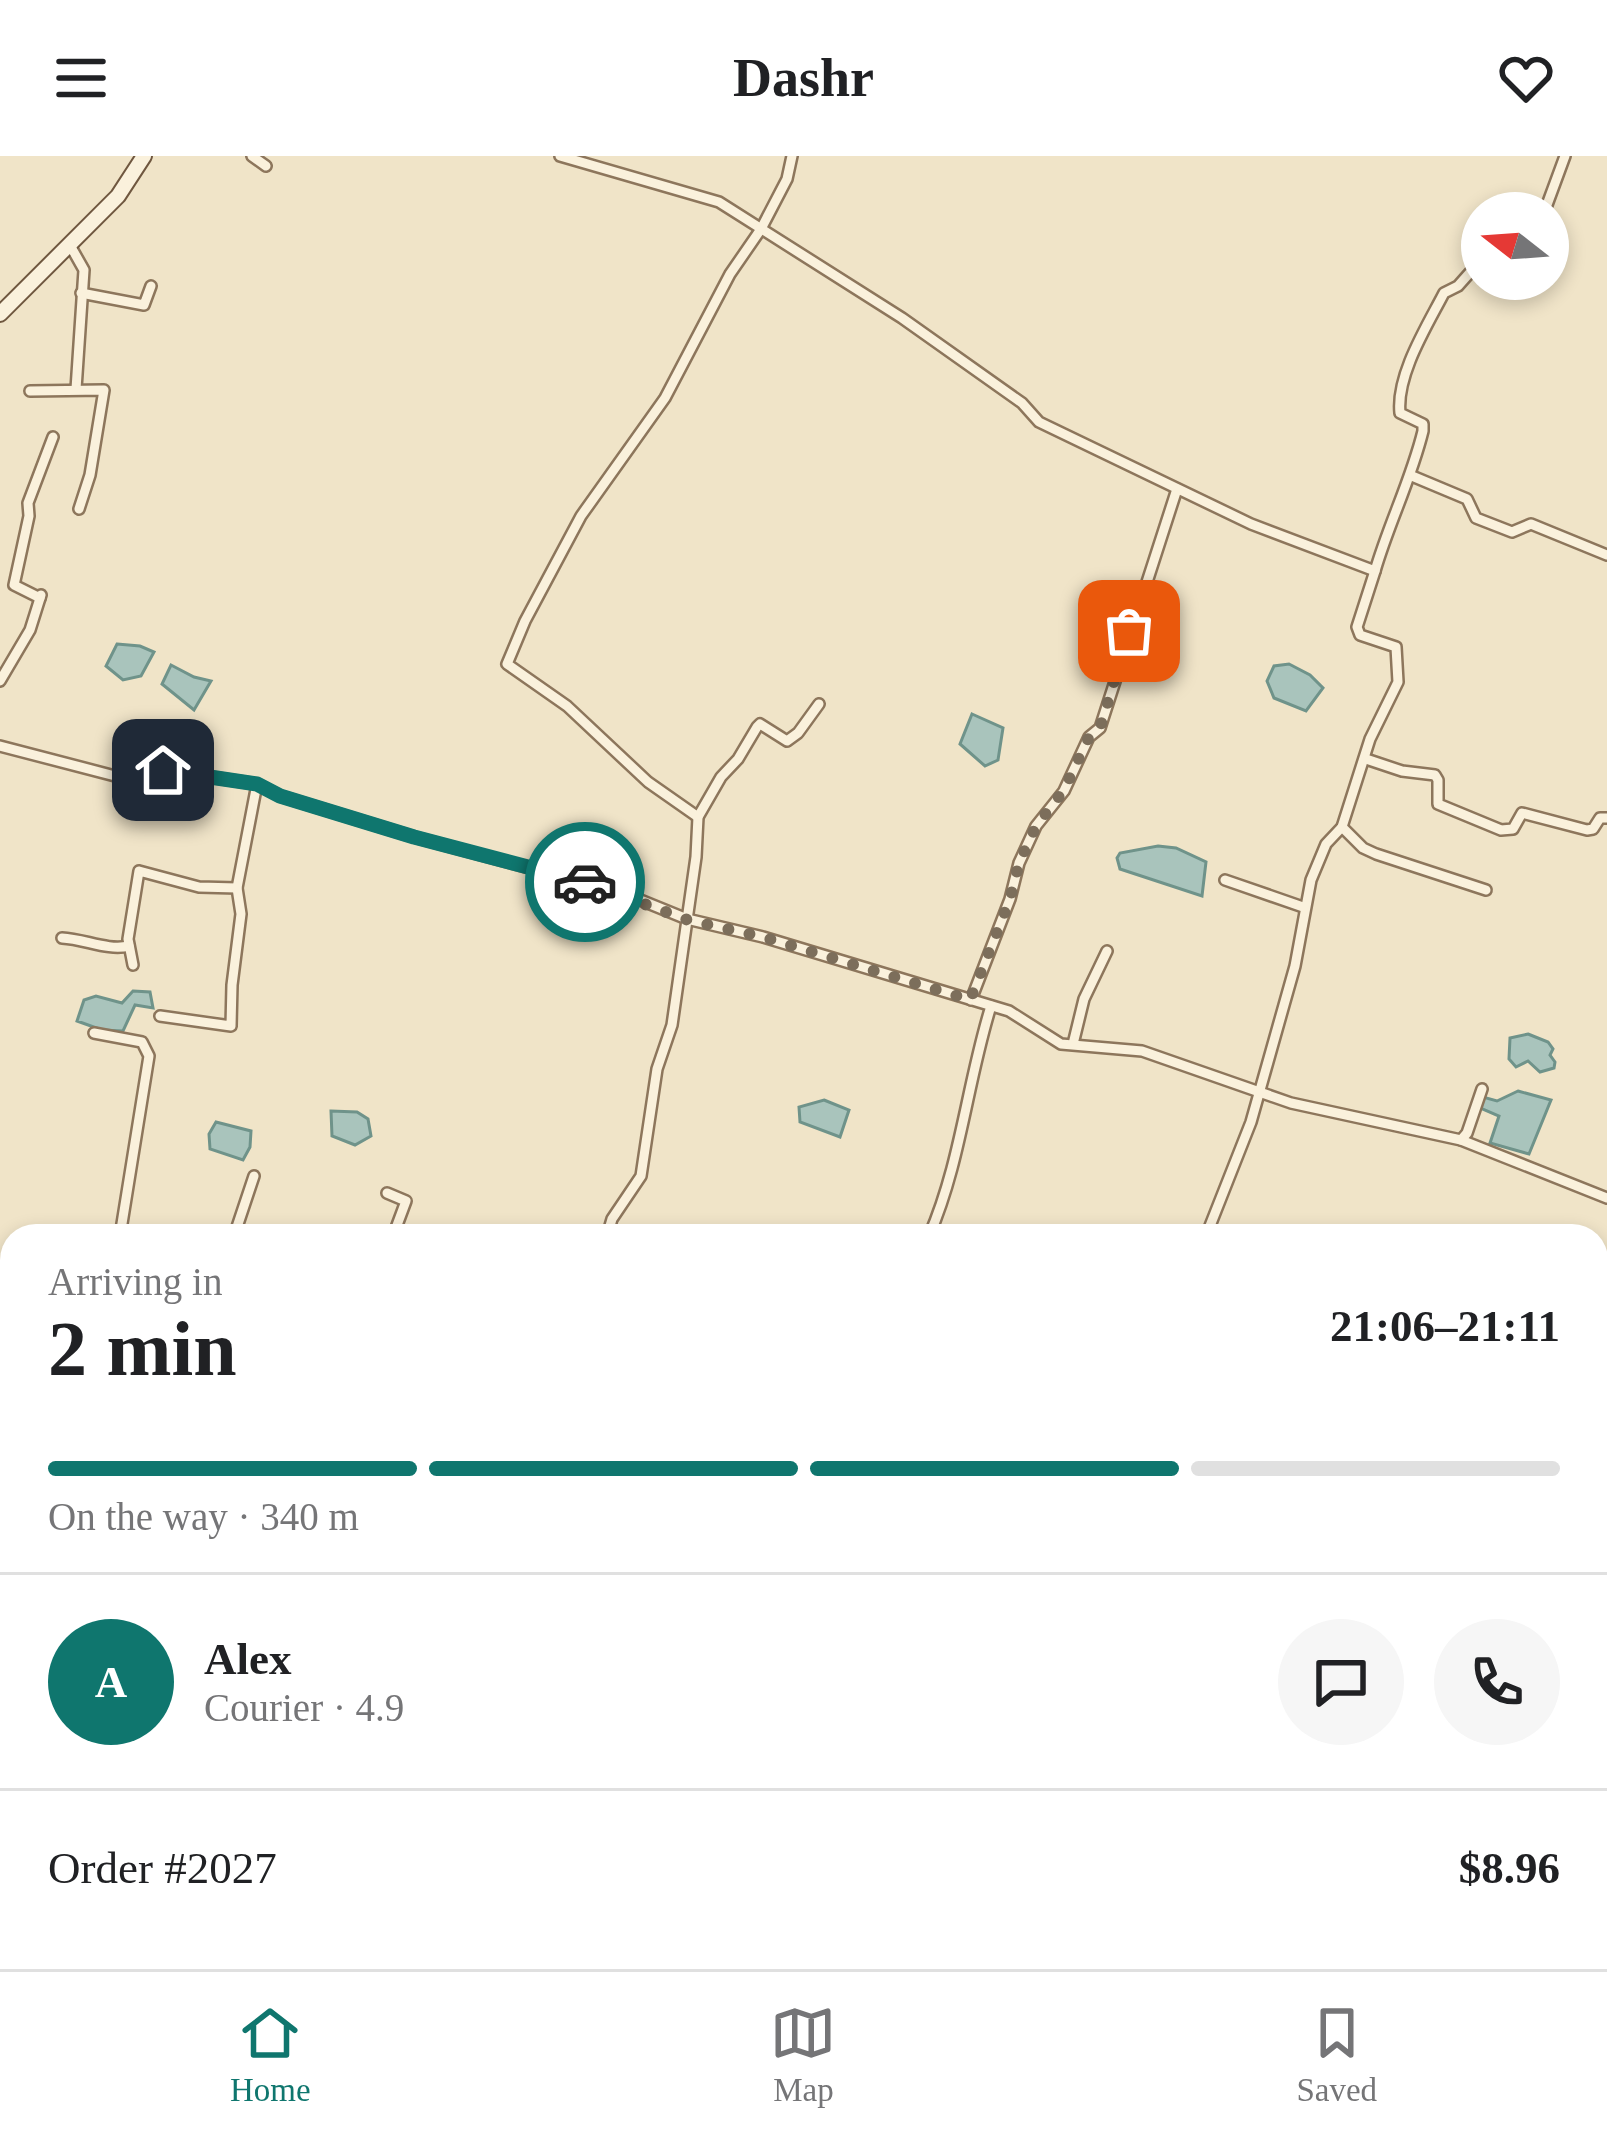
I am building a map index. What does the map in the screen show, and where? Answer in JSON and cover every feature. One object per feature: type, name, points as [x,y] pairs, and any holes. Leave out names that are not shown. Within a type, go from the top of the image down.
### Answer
[{"type":"main road","points":[[0,314],[118,196],[144,156]]},
{"type":"street","points":[[252,156],[266,166]]},
{"type":"street","points":[[560,156],[718,202],[902,318],[1022,403],[1039,422],[1292,541],[1375,571]]},
{"type":"street","points":[[698,818],[648,782],[567,706],[507,664],[581,516],[665,398],[730,274],[761,229],[787,179],[792,156]]},
{"type":"street","points":[[1552,192],[1565,156]]},
{"type":"street","points":[[70,247],[84,270],[76,389]]},
{"type":"street","points":[[1211,1224],[1251,1122],[1295,966],[1303,907],[1326,844],[1342,826],[1375,727],[1398,682],[1396,647],[1360,635],[1357,627],[1389,526],[1412,476],[1423,424],[1400,413],[1408,373],[1444,293],[1461,283]]},
{"type":"street","points":[[81,293],[144,305],[152,286]]},
{"type":"street","points":[[30,391],[104,389],[95,454],[79,509]]},
{"type":"street","points":[[0,681],[30,630],[41,595],[14,585],[28,503],[53,437]]},
{"type":"street","points":[[1412,476],[1467,499],[1476,518],[1512,532],[1531,524],[1607,555]]},
{"type":"street","points":[[970,1000],[1036,826],[1064,790],[1089,737],[1100,728],[1178,489]]},
{"type":"street","points":[[611,1224],[641,1176],[657,1069],[672,1024],[698,818],[760,724],[787,741],[798,734],[819,704]]},
{"type":"street","points":[[0,746],[115,776],[163,770],[257,784],[280,796],[414,837],[622,892],[688,920],[763,937],[991,1006],[1028,1019],[1061,1044],[1142,1051],[1258,1093],[1367,1122],[1461,1140],[1607,1198]]},
{"type":"street","points":[[1366,759],[1435,775],[1438,804],[1501,830],[1513,829],[1522,813],[1587,830],[1600,818],[1607,818]]},
{"type":"street","points":[[160,1016],[231,1026],[242,914],[237,888],[257,784]]},
{"type":"street","points":[[1342,826],[1363,848],[1376,854],[1486,890]]},
{"type":"street","points":[[134,965],[129,946],[139,872],[199,887],[237,888]]},
{"type":"street","points":[[1225,880],[1303,907]]},
{"type":"street","points":[[62,938],[114,950],[129,946]]},
{"type":"street","points":[[1073,1044],[1084,999],[1107,951]]},
{"type":"street","points":[[933,1224],[958,1159],[976,1052],[991,1006]]},
{"type":"street","points":[[94,1033],[142,1042],[149,1056],[122,1224]]},
{"type":"street","points":[[1461,1140],[1482,1089]]},
{"type":"street","points":[[238,1224],[254,1176]]},
{"type":"street","points":[[387,1193],[406,1201],[397,1224]]},
{"type":"water","points":[[117,644],[154,652],[141,676],[123,680],[106,666]]},
{"type":"water","points":[[1289,664],[1323,688],[1306,711],[1274,698],[1267,681],[1274,666]]},
{"type":"water","points":[[171,665],[211,681],[194,710],[162,684]]},
{"type":"water","points":[[972,714],[1003,728],[998,760],[985,766],[960,744]]},
{"type":"water","points":[[1176,848],[1206,862],[1202,896],[1120,869],[1120,853]]},
{"type":"water","points":[[133,991],[150,992],[153,1008],[135,1005],[123,1031],[77,1021],[84,1000],[96,996],[122,1003]]},
{"type":"water","points":[[1528,1034],[1548,1042],[1554,1068],[1540,1072],[1528,1061],[1516,1067],[1509,1059],[1510,1038]]},
{"type":"water","points":[[1518,1091],[1551,1100],[1529,1154],[1490,1143],[1499,1116],[1480,1108],[1483,1097],[1497,1101]]},
{"type":"water","points":[[824,1100],[849,1110],[840,1137],[800,1122],[799,1107]]},
{"type":"water","points":[[331,1111],[357,1112],[368,1119],[371,1136],[355,1145],[332,1136]]},
{"type":"water","points":[[216,1122],[251,1131],[243,1160],[210,1149],[209,1134]]},
{"type":"way so far","points":[[585,882],[688,920],[763,937],[970,1000],[1036,826],[1064,790],[1089,737],[1100,728],[1129,631]]},
{"type":"route","points":[[163,770],[242,780],[414,837],[585,882]]}]
